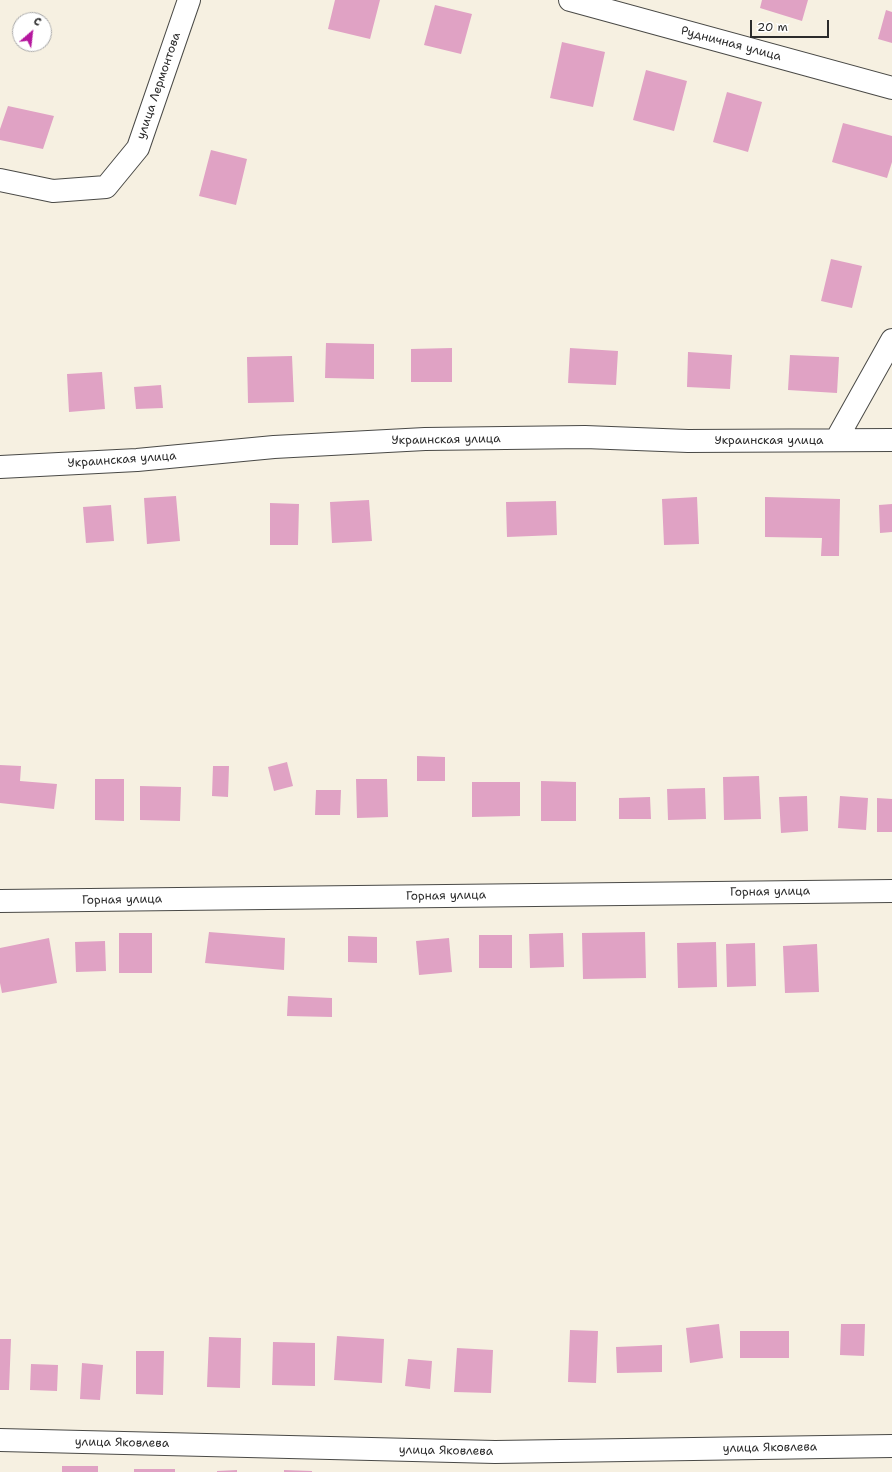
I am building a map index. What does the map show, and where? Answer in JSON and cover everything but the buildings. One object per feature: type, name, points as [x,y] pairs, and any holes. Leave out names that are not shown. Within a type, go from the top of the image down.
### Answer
[{"type":"street","name":"улица Лермонтова","points":[[0,180],[53,191],[106,187],[138,148],[189,0]]},
{"type":"street","name":"Рудничная улица","points":[[570,0],[892,88]]},
{"type":"street","points":[[836,440],[892,340]]},
{"type":"street","name":"Украинская улица","points":[[0,467],[137,460],[274,447],[424,440],[585,437],[688,441],[892,440]]},
{"type":"street","name":"Горная улица","points":[[0,902],[892,891]]},
{"type":"street","name":"улица Яковлева","points":[[0,1440],[495,1452],[892,1446]]}]
